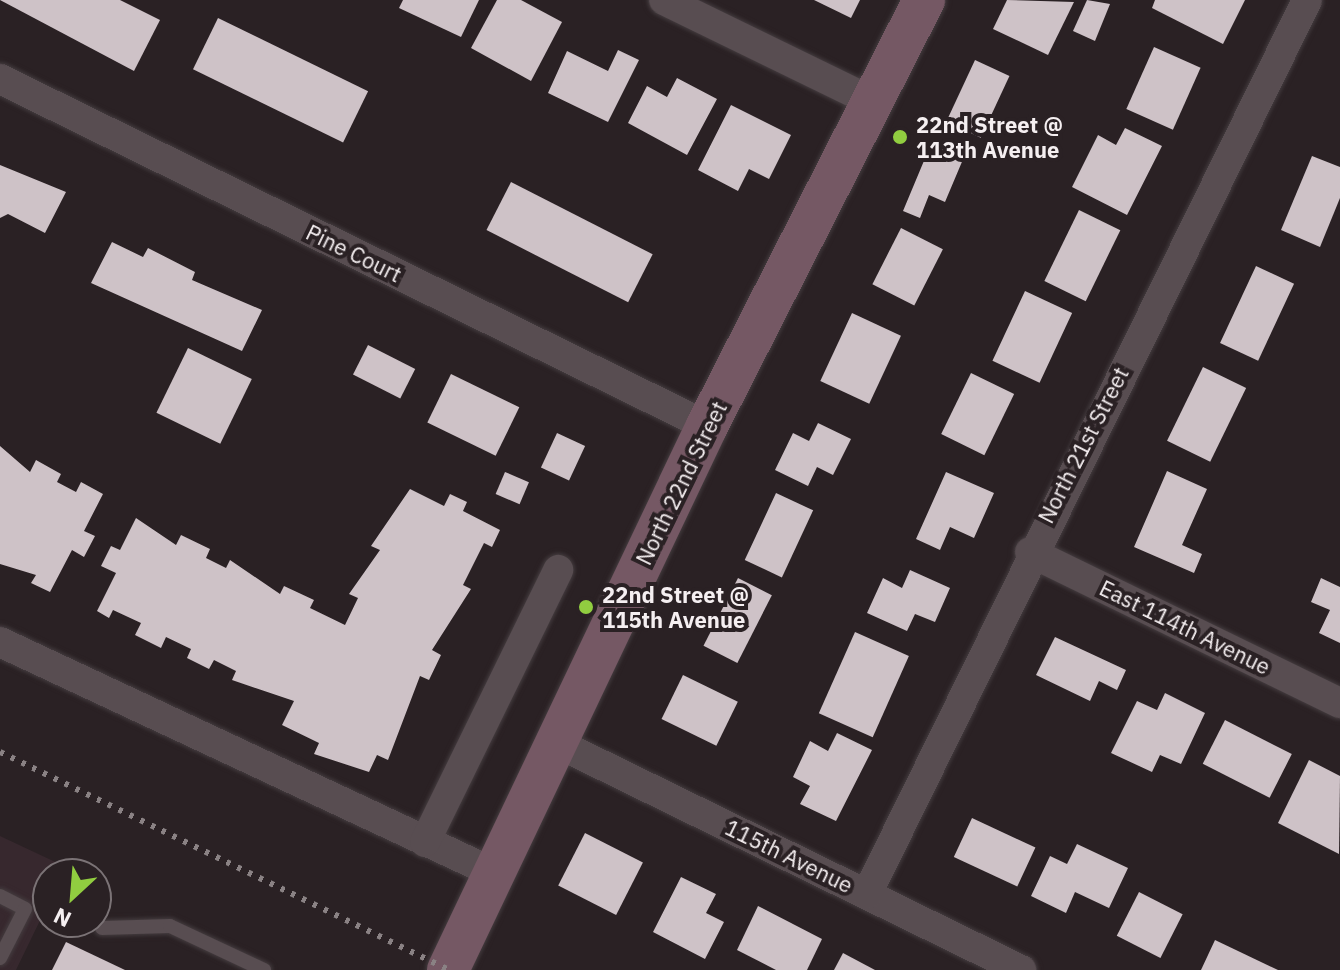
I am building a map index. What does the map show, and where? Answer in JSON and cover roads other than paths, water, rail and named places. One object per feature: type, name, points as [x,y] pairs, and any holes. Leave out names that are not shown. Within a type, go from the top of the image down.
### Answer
[{"type":"street","points":[[664,0],[875,103]]},
{"type":"street","name":"North 22nd Street","points":[[448,970],[707,426],[875,103],[924,0]]},
{"type":"street","name":"North 21st Street","points":[[867,894],[1030,552],[1307,0]]},
{"type":"street","name":"Pine Court","points":[[0,79],[707,426]]},
{"type":"street","name":"East 114th Avenue","points":[[1030,552],[1340,703]]},
{"type":"street","points":[[425,842],[558,570]]},
{"type":"street","points":[[0,642],[494,873]]},
{"type":"street","name":"115th Avenue","points":[[557,743],[1021,970]]},
{"type":"lane","points":[[0,896],[25,909],[0,958]]},
{"type":"lane","points":[[112,928],[170,926],[264,970]]},
{"type":"railway","points":[[0,752],[448,970]]},
{"type":"place","name":"22nd Street @ 113th Avenue","points":[[900,137]]},
{"type":"place","name":"22nd Street @ 115th Avenue","points":[[586,607]]}]
